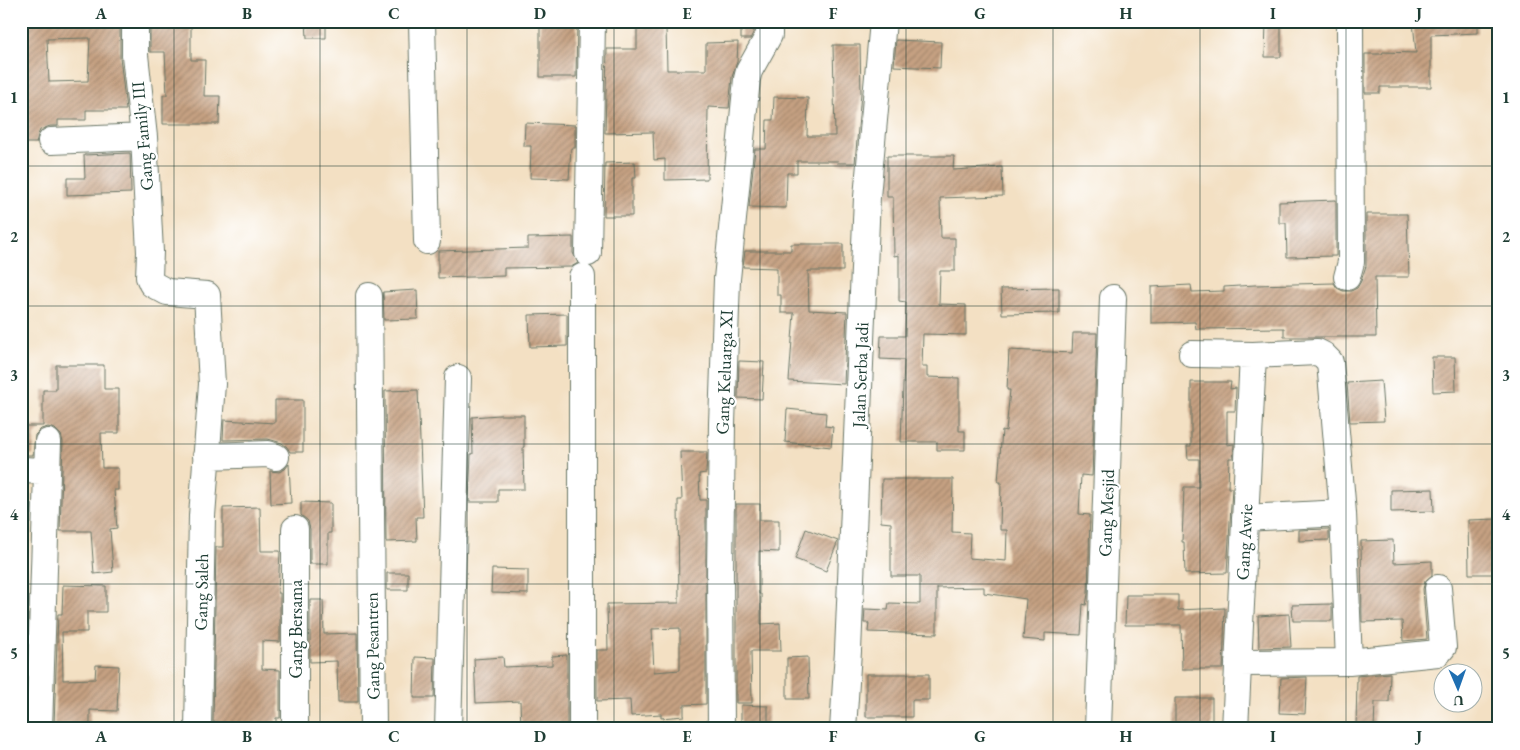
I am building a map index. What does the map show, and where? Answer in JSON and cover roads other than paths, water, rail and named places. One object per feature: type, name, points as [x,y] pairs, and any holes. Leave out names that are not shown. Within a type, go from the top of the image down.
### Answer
[{"type":"street","name":"Gang Family III","points":[[135,21],[135,55],[144,137],[150,252],[149,277],[152,284],[167,292],[207,294],[212,384],[206,456]]},
{"type":"street","points":[[422,21],[427,241]]},
{"type":"street","points":[[582,729],[585,265],[592,21]]},
{"type":"street","name":"Gang Keluarga XI","points":[[721,729],[721,483],[727,279],[747,79],[749,71],[769,35],[769,21]]},
{"type":"street","name":"Jalan Serba Jadi","points":[[843,729],[867,197],[883,21]]},
{"type":"street","points":[[1347,277],[1352,262],[1350,21]]},
{"type":"street","points":[[51,141],[144,137]]},
{"type":"street","name":"Gang Pesantren","points":[[369,296],[373,729]]},
{"type":"street","name":"Gang Mesjid","points":[[1098,729],[1113,298]]},
{"type":"street","points":[[1192,354],[1253,355],[1316,352],[1324,355],[1330,362],[1343,513],[1350,662]]},
{"type":"street","name":"Gang Awie","points":[[1235,729],[1253,355]]},
{"type":"street","points":[[448,729],[458,378]]},
{"type":"street","points":[[39,729],[48,442]]},
{"type":"street","points":[[206,456],[268,454],[276,457]]},
{"type":"street","name":"Gang Saleh","points":[[198,729],[202,516],[206,456]]},
{"type":"street","points":[[21,470],[47,471]]},
{"type":"street","points":[[1245,518],[1343,513]]},
{"type":"street","name":"Gang Bersama","points":[[294,729],[296,529]]},
{"type":"street","points":[[1238,663],[1350,662],[1438,653],[1442,647],[1438,588]]}]
